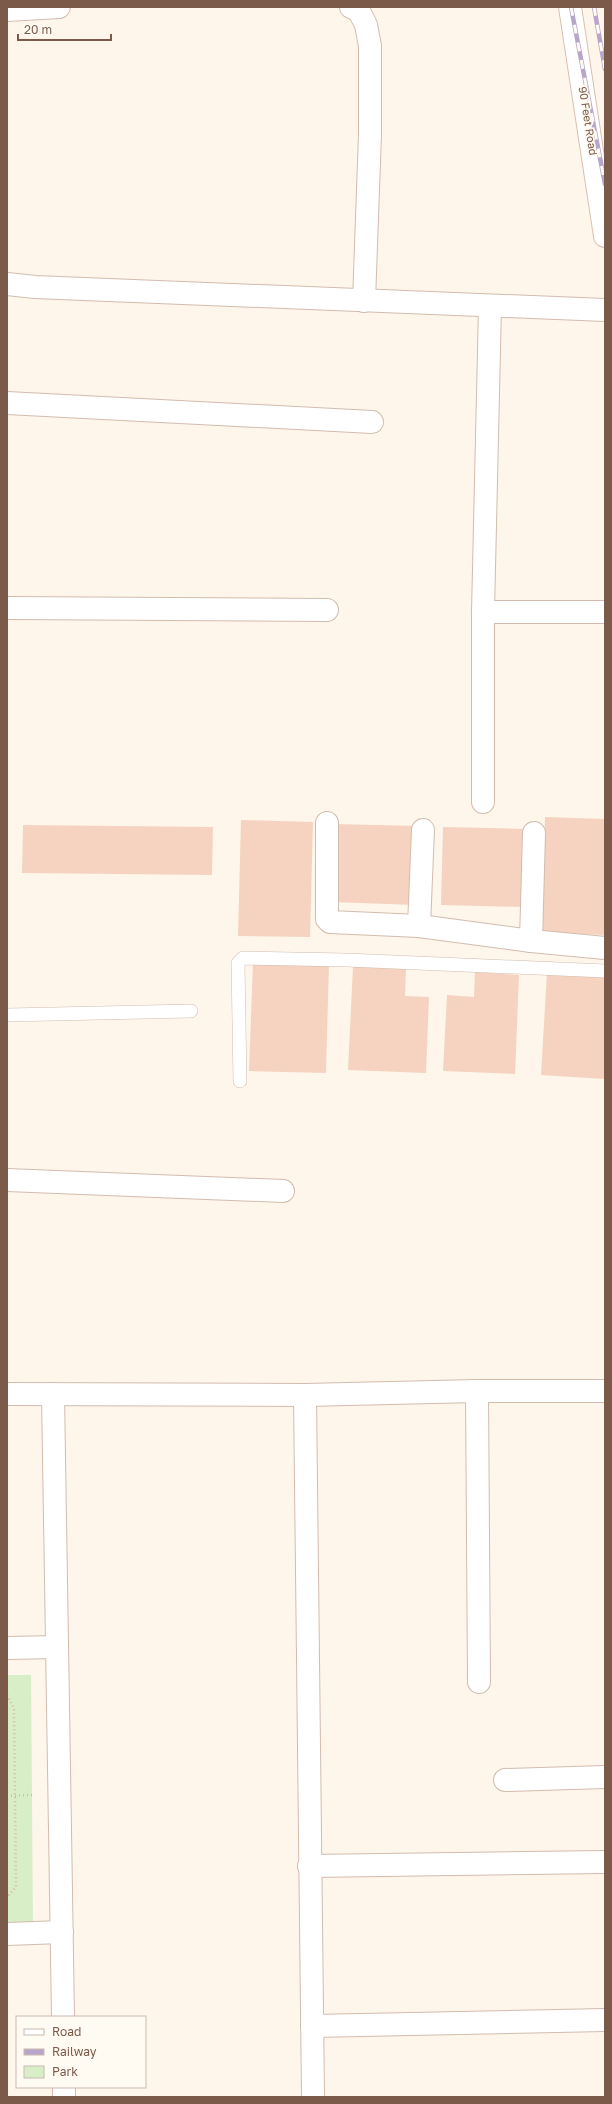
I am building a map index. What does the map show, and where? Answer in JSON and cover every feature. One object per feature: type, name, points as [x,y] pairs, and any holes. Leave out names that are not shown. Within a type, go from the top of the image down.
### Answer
[{"type":"street","points":[[7,10],[59,7]]},
{"type":"street","points":[[351,7],[359,11],[366,25],[370,46],[370,134],[364,301]]},
{"type":"street","name":"90 Feet Road","points":[[570,7],[605,236]]},
{"type":"street","points":[[7,284],[35,287],[605,310]]},
{"type":"street","points":[[483,802],[483,612],[490,306]]},
{"type":"street","points":[[7,403],[372,422]]},
{"type":"street","points":[[7,608],[327,610]]},
{"type":"street","points":[[483,612],[605,612]]},
{"type":"street","points":[[327,823],[328,921],[332,923],[419,926],[531,941],[605,948]]},
{"type":"street","points":[[419,926],[423,830]]},
{"type":"street","points":[[531,941],[534,833]]},
{"type":"street","points":[[7,1180],[283,1190]]},
{"type":"street","points":[[477,1391],[479,1682]]},
{"type":"street","points":[[7,1394],[305,1395],[477,1391],[605,1391]]},
{"type":"street","points":[[53,1394],[63,2016]]},
{"type":"street","points":[[305,1395],[309,1866],[313,2097]]},
{"type":"street","points":[[7,1648],[57,1647]]},
{"type":"street","points":[[505,1780],[605,1777]]},
{"type":"street","points":[[309,1866],[605,1862]]},
{"type":"street","points":[[7,1934],[62,1932]]},
{"type":"street","points":[[312,2026],[605,2020]]},
{"type":"lane","points":[[240,1081],[238,963],[243,958],[347,960],[605,971]]},
{"type":"lane","points":[[7,1015],[191,1011]]},
{"type":"path","points":[[7,1695],[14,1708],[16,1887],[7,1897]]},
{"type":"path","points":[[7,1796],[15,1796]]},
{"type":"green space","points":[[7,1675],[31,1675],[33,1927],[7,1927]]},
{"type":"building","points":[[545,817],[605,819],[605,935],[541,932]]},
{"type":"building","points":[[241,820],[313,822],[310,937],[238,936]]},
{"type":"building","points":[[334,824],[418,826],[415,905],[332,902]]},
{"type":"building","points":[[23,825],[213,827],[212,875],[22,873]]},
{"type":"building","points":[[443,827],[526,829],[525,907],[441,905]]},
{"type":"building","points":[[253,962],[329,964],[326,1073],[249,1071]]},
{"type":"building","points":[[353,966],[406,968],[405,996],[429,997],[426,1073],[348,1070]]},
{"type":"building","points":[[475,972],[519,975],[515,1074],[443,1071],[447,995],[474,997]]},
{"type":"building","points":[[547,972],[605,975],[605,1079],[541,1075]]},
{"type":"railway","points":[[571,7],[605,184]]},
{"type":"railway","points":[[594,7],[605,69]]}]
